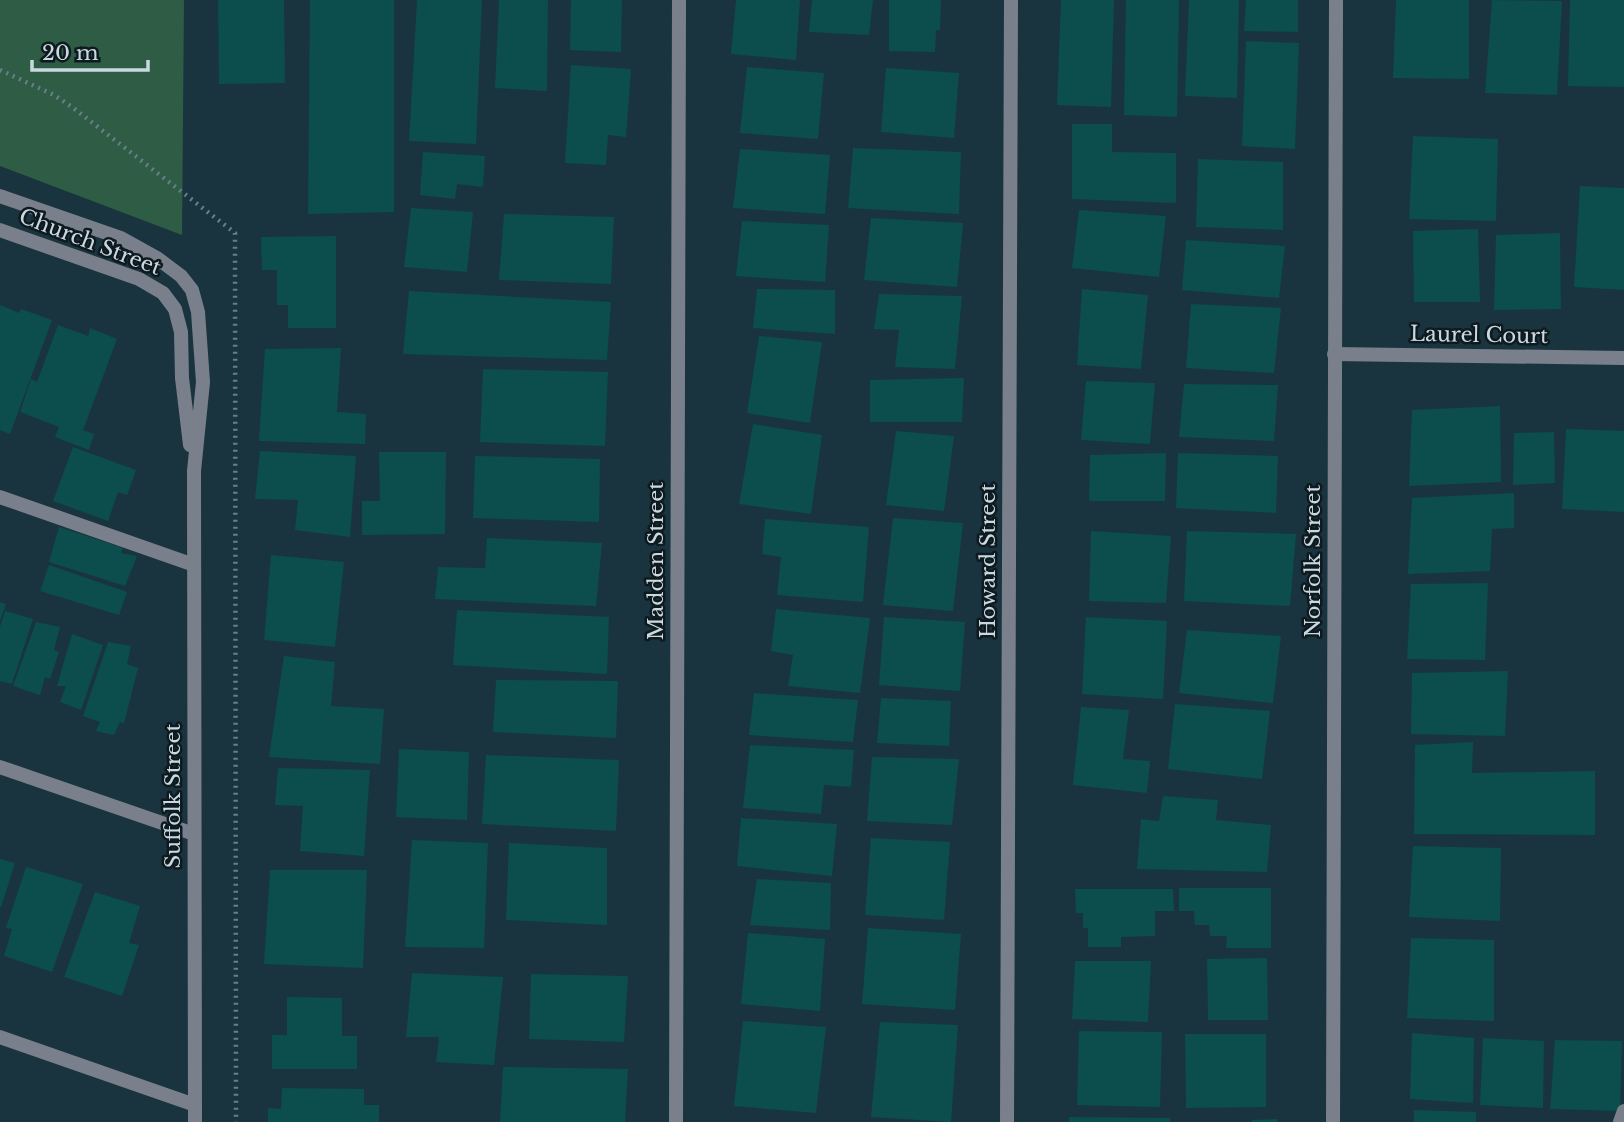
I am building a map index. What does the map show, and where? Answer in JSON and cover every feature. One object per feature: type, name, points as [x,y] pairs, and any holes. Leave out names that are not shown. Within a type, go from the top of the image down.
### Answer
[{"type":"street","name":"Madden Street","points":[[676,1122],[679,0]]},
{"type":"street","name":"Howard Street","points":[[1007,1122],[1011,0]]},
{"type":"street","name":"Norfolk Street","points":[[1333,1122],[1336,0]]},
{"type":"street","name":"Church Street","points":[[0,195],[121,237],[157,258],[181,276],[192,290],[198,312],[200,339]]},
{"type":"street","name":"Church Street","points":[[0,230],[139,279],[163,293],[175,309],[181,332]]},
{"type":"street","name":"Suffolk Street","points":[[181,332],[182,378],[194,471]]},
{"type":"street","name":"Suffolk Street","points":[[195,1122],[194,471],[202,382],[200,339]]},
{"type":"street","name":"Laurel Court","points":[[1335,354],[1624,358]]},
{"type":"street","points":[[0,497],[194,565]]},
{"type":"street","points":[[0,767],[194,834]]},
{"type":"street","points":[[0,1037],[195,1105]]},
{"type":"street","points":[[1620,1122],[1624,1111]]},
{"type":"green space","points":[[0,0],[184,0],[182,235],[0,166]]},
{"type":"building","points":[[218,0],[284,0],[285,83],[219,84]]},
{"type":"building","points":[[310,0],[394,0],[394,212],[308,214]]},
{"type":"building","points":[[417,0],[482,0],[476,144],[409,141]]},
{"type":"building","points":[[499,0],[548,0],[547,91],[495,88]]},
{"type":"building","points":[[571,0],[622,0],[621,52],[570,50]]},
{"type":"building","points":[[736,0],[800,0],[796,60],[731,54]]},
{"type":"building","points":[[812,0],[873,0],[869,35],[809,32]]},
{"type":"building","points":[[889,0],[941,0],[940,30],[936,30],[935,52],[889,51]]},
{"type":"building","points":[[1061,0],[1114,0],[1111,107],[1057,105]]},
{"type":"building","points":[[1126,0],[1179,0],[1177,117],[1124,115]]},
{"type":"building","points":[[1189,0],[1239,0],[1237,98],[1185,96]]},
{"type":"building","points":[[1246,0],[1298,0],[1298,32],[1244,31]]},
{"type":"building","points":[[1396,0],[1469,0],[1469,79],[1393,78]]},
{"type":"building","points":[[1492,0],[1562,1],[1557,95],[1485,93]]},
{"type":"building","points":[[1570,0],[1624,0],[1624,87],[1568,86]]},
{"type":"building","points":[[1246,41],[1299,43],[1295,149],[1242,146]]},
{"type":"building","points":[[571,65],[631,69],[626,137],[608,135],[606,165],[565,163]]},
{"type":"building","points":[[747,67],[824,73],[818,139],[740,133]]},
{"type":"building","points":[[886,68],[959,73],[954,138],[881,132]]},
{"type":"building","points":[[1072,124],[1112,124],[1112,152],[1176,153],[1176,203],[1072,199]]},
{"type":"building","points":[[1413,136],[1498,139],[1496,221],[1409,219]]},
{"type":"building","points":[[853,148],[961,152],[959,214],[848,208]]},
{"type":"building","points":[[740,149],[830,155],[825,214],[733,208]]},
{"type":"building","points":[[423,152],[485,156],[483,187],[457,184],[455,199],[420,195]]},
{"type":"building","points":[[1198,159],[1283,162],[1283,230],[1196,227]]},
{"type":"building","points":[[1580,186],[1624,188],[1624,290],[1574,287]]},
{"type":"building","points":[[411,208],[473,212],[467,272],[404,267]]},
{"type":"building","points":[[1079,210],[1166,216],[1159,277],[1072,268]]},
{"type":"building","points":[[504,214],[614,217],[611,284],[499,280]]},
{"type":"building","points":[[871,218],[963,223],[957,287],[864,280]]},
{"type":"building","points":[[742,221],[829,225],[825,282],[736,276]]},
{"type":"building","points":[[1478,229],[1480,302],[1414,302],[1413,231]]},
{"type":"building","points":[[1560,233],[1561,309],[1494,310],[1496,235]]},
{"type":"building","points":[[336,236],[336,328],[288,328],[288,305],[277,305],[277,270],[262,270],[261,237]]},
{"type":"building","points":[[1186,240],[1285,246],[1279,298],[1182,290]]},
{"type":"building","points":[[757,289],[835,290],[835,334],[753,328]]},
{"type":"building","points":[[1082,289],[1148,295],[1141,369],[1077,365]]},
{"type":"building","points":[[409,291],[611,302],[607,360],[403,354]]},
{"type":"building","points":[[879,294],[962,296],[955,369],[895,367],[899,330],[874,329]]},
{"type":"building","points":[[1191,304],[1281,308],[1274,373],[1186,368]]},
{"type":"building","points":[[0,305],[19,313],[21,309],[52,320],[10,434],[0,430]]},
{"type":"building","points":[[58,325],[88,336],[90,328],[117,339],[83,430],[94,434],[89,450],[55,437],[59,427],[20,412],[31,379],[37,382]]},
{"type":"building","points":[[759,336],[822,342],[810,423],[747,413]]},
{"type":"building","points":[[341,348],[337,412],[366,414],[365,444],[259,441],[265,349]]},
{"type":"building","points":[[483,369],[608,372],[605,446],[480,442]]},
{"type":"building","points":[[964,378],[962,422],[870,422],[870,380]]},
{"type":"building","points":[[1086,381],[1155,383],[1150,444],[1081,440]]},
{"type":"building","points":[[1184,384],[1278,385],[1274,441],[1179,437]]},
{"type":"building","points":[[1500,406],[1501,482],[1409,486],[1412,410]]},
{"type":"building","points":[[753,424],[822,435],[811,514],[739,504]]},
{"type":"building","points":[[1566,429],[1624,431],[1624,512],[1562,509]]},
{"type":"building","points":[[896,431],[954,436],[944,511],[886,505]]},
{"type":"building","points":[[1554,432],[1555,483],[1513,485],[1514,433]]},
{"type":"building","points":[[73,447],[136,470],[127,495],[118,492],[108,521],[53,501]]},
{"type":"building","points":[[260,451],[356,456],[350,537],[295,530],[298,500],[255,499]]},
{"type":"building","points":[[379,452],[446,452],[445,534],[362,535],[362,501],[380,501]]},
{"type":"building","points":[[1166,453],[1165,501],[1089,501],[1090,455]]},
{"type":"building","points":[[1178,453],[1278,456],[1276,513],[1176,508]]},
{"type":"building","points":[[475,456],[600,459],[599,522],[473,518]]},
{"type":"building","points":[[1514,493],[1514,528],[1492,529],[1490,571],[1408,574],[1412,498]]},
{"type":"building","points":[[893,518],[963,523],[953,611],[883,605]]},
{"type":"building","points":[[765,519],[869,527],[863,602],[777,595],[781,557],[762,554]]},
{"type":"building","points":[[59,527],[123,548],[121,553],[137,556],[125,586],[49,562]]},
{"type":"building","points":[[1091,531],[1171,536],[1166,603],[1089,601]]},
{"type":"building","points":[[1187,531],[1296,534],[1290,606],[1184,601]]},
{"type":"building","points":[[487,538],[602,543],[596,606],[435,599],[438,567],[485,568]]},
{"type":"building","points":[[271,555],[344,562],[335,647],[264,640]]},
{"type":"building","points":[[49,565],[127,592],[119,615],[40,591]]},
{"type":"building","points":[[1488,583],[1485,660],[1407,659],[1411,584]]},
{"type":"building","points":[[0,602],[6,604],[0,621]]},
{"type":"building","points":[[776,609],[870,618],[860,693],[788,686],[793,655],[771,651]]},
{"type":"building","points":[[457,610],[609,617],[607,674],[453,665]]},
{"type":"building","points":[[5,611],[33,619],[12,684],[0,681],[0,627]]},
{"type":"building","points":[[884,617],[965,622],[960,691],[879,685]]},
{"type":"building","points":[[1086,617],[1167,621],[1163,699],[1082,694]]},
{"type":"building","points":[[36,622],[60,627],[54,650],[59,652],[50,679],[45,677],[40,695],[13,686]]},
{"type":"building","points":[[1187,630],[1281,636],[1273,703],[1179,693]]},
{"type":"building","points":[[72,634],[103,645],[81,710],[60,702],[66,686],[57,686]]},
{"type":"building","points":[[108,642],[131,646],[127,664],[138,668],[124,723],[120,722],[114,735],[96,731],[100,722],[83,716]]},
{"type":"building","points":[[284,656],[335,662],[331,706],[384,709],[380,764],[269,757]]},
{"type":"building","points":[[1508,671],[1505,736],[1411,734],[1412,673]]},
{"type":"building","points":[[496,680],[618,681],[616,738],[493,732]]},
{"type":"building","points":[[754,693],[858,700],[853,742],[749,735]]},
{"type":"building","points":[[881,698],[951,701],[949,746],[877,743]]},
{"type":"building","points":[[1175,704],[1270,711],[1262,779],[1168,769]]},
{"type":"building","points":[[1081,707],[1129,710],[1123,759],[1150,761],[1147,793],[1073,785]]},
{"type":"building","points":[[1473,742],[1472,773],[1595,771],[1595,835],[1414,834],[1415,745]]},
{"type":"building","points":[[750,745],[854,750],[851,787],[824,785],[821,814],[743,808]]},
{"type":"building","points":[[399,749],[469,752],[467,820],[396,817]]},
{"type":"building","points":[[486,755],[619,760],[616,831],[482,824]]},
{"type":"building","points":[[872,757],[959,759],[952,825],[867,821]]},
{"type":"building","points":[[278,768],[370,770],[364,856],[300,851],[303,806],[275,805]]},
{"type":"building","points":[[1163,796],[1218,800],[1216,820],[1271,825],[1267,872],[1137,869],[1141,819],[1159,821]]},
{"type":"building","points":[[741,818],[837,824],[832,876],[737,866]]},
{"type":"building","points":[[871,838],[950,842],[944,920],[865,915]]},
{"type":"building","points":[[412,840],[488,843],[484,948],[405,947]]},
{"type":"building","points":[[509,843],[607,848],[607,925],[506,920]]},
{"type":"building","points":[[1413,846],[1501,848],[1500,921],[1409,917]]},
{"type":"building","points":[[0,859],[15,863],[1,907],[0,907]]},
{"type":"building","points":[[26,867],[83,884],[52,972],[4,956],[12,929],[6,928]]},
{"type":"building","points":[[270,870],[367,870],[363,968],[264,964]]},
{"type":"building","points":[[757,879],[831,883],[830,930],[750,925]]},
{"type":"building","points":[[1179,888],[1271,888],[1271,948],[1226,948],[1227,936],[1210,936],[1209,925],[1195,925],[1194,911],[1179,911]]},
{"type":"building","points":[[1075,889],[1173,889],[1174,911],[1155,911],[1155,936],[1121,937],[1121,947],[1088,947],[1088,928],[1083,928],[1083,913],[1076,913]]},
{"type":"building","points":[[95,892],[140,906],[129,943],[139,945],[122,996],[64,977]]},
{"type":"building","points":[[868,928],[961,934],[955,1010],[862,1004]]},
{"type":"building","points":[[748,933],[825,939],[820,1011],[741,1004]]},
{"type":"building","points":[[1411,938],[1494,940],[1494,1021],[1407,1018]]},
{"type":"building","points":[[1267,958],[1268,1020],[1208,1020],[1207,959]]},
{"type":"building","points":[[1075,961],[1151,961],[1148,1022],[1072,1019]]},
{"type":"building","points":[[412,973],[503,977],[494,1065],[436,1062],[439,1037],[406,1037]]},
{"type":"building","points":[[531,974],[628,976],[624,1042],[529,1039]]},
{"type":"building","points":[[287,997],[342,998],[342,1036],[357,1036],[357,1069],[272,1069],[272,1035],[287,1035]]},
{"type":"building","points":[[743,1021],[826,1027],[816,1113],[734,1106]]},
{"type":"building","points":[[880,1022],[958,1025],[951,1122],[871,1117]]},
{"type":"building","points":[[1079,1031],[1162,1032],[1160,1107],[1077,1105]]},
{"type":"building","points":[[1412,1033],[1474,1038],[1473,1103],[1410,1099]]},
{"type":"building","points":[[1185,1034],[1266,1034],[1266,1107],[1186,1108]]},
{"type":"building","points":[[1483,1038],[1544,1041],[1543,1108],[1480,1105]]},
{"type":"building","points":[[1555,1040],[1622,1041],[1620,1111],[1550,1109]]},
{"type":"building","points":[[503,1067],[628,1069],[625,1122],[500,1122]]},
{"type":"building","points":[[282,1088],[364,1089],[364,1105],[379,1105],[379,1122],[268,1122],[268,1108],[281,1109]]},
{"type":"building","points":[[1414,1110],[1476,1112],[1476,1122],[1414,1122]]},
{"type":"building","points":[[1069,1117],[1170,1118],[1170,1122],[1069,1122]]},
{"type":"building","points":[[1277,1119],[1277,1122],[1252,1122],[1252,1120]]}]
